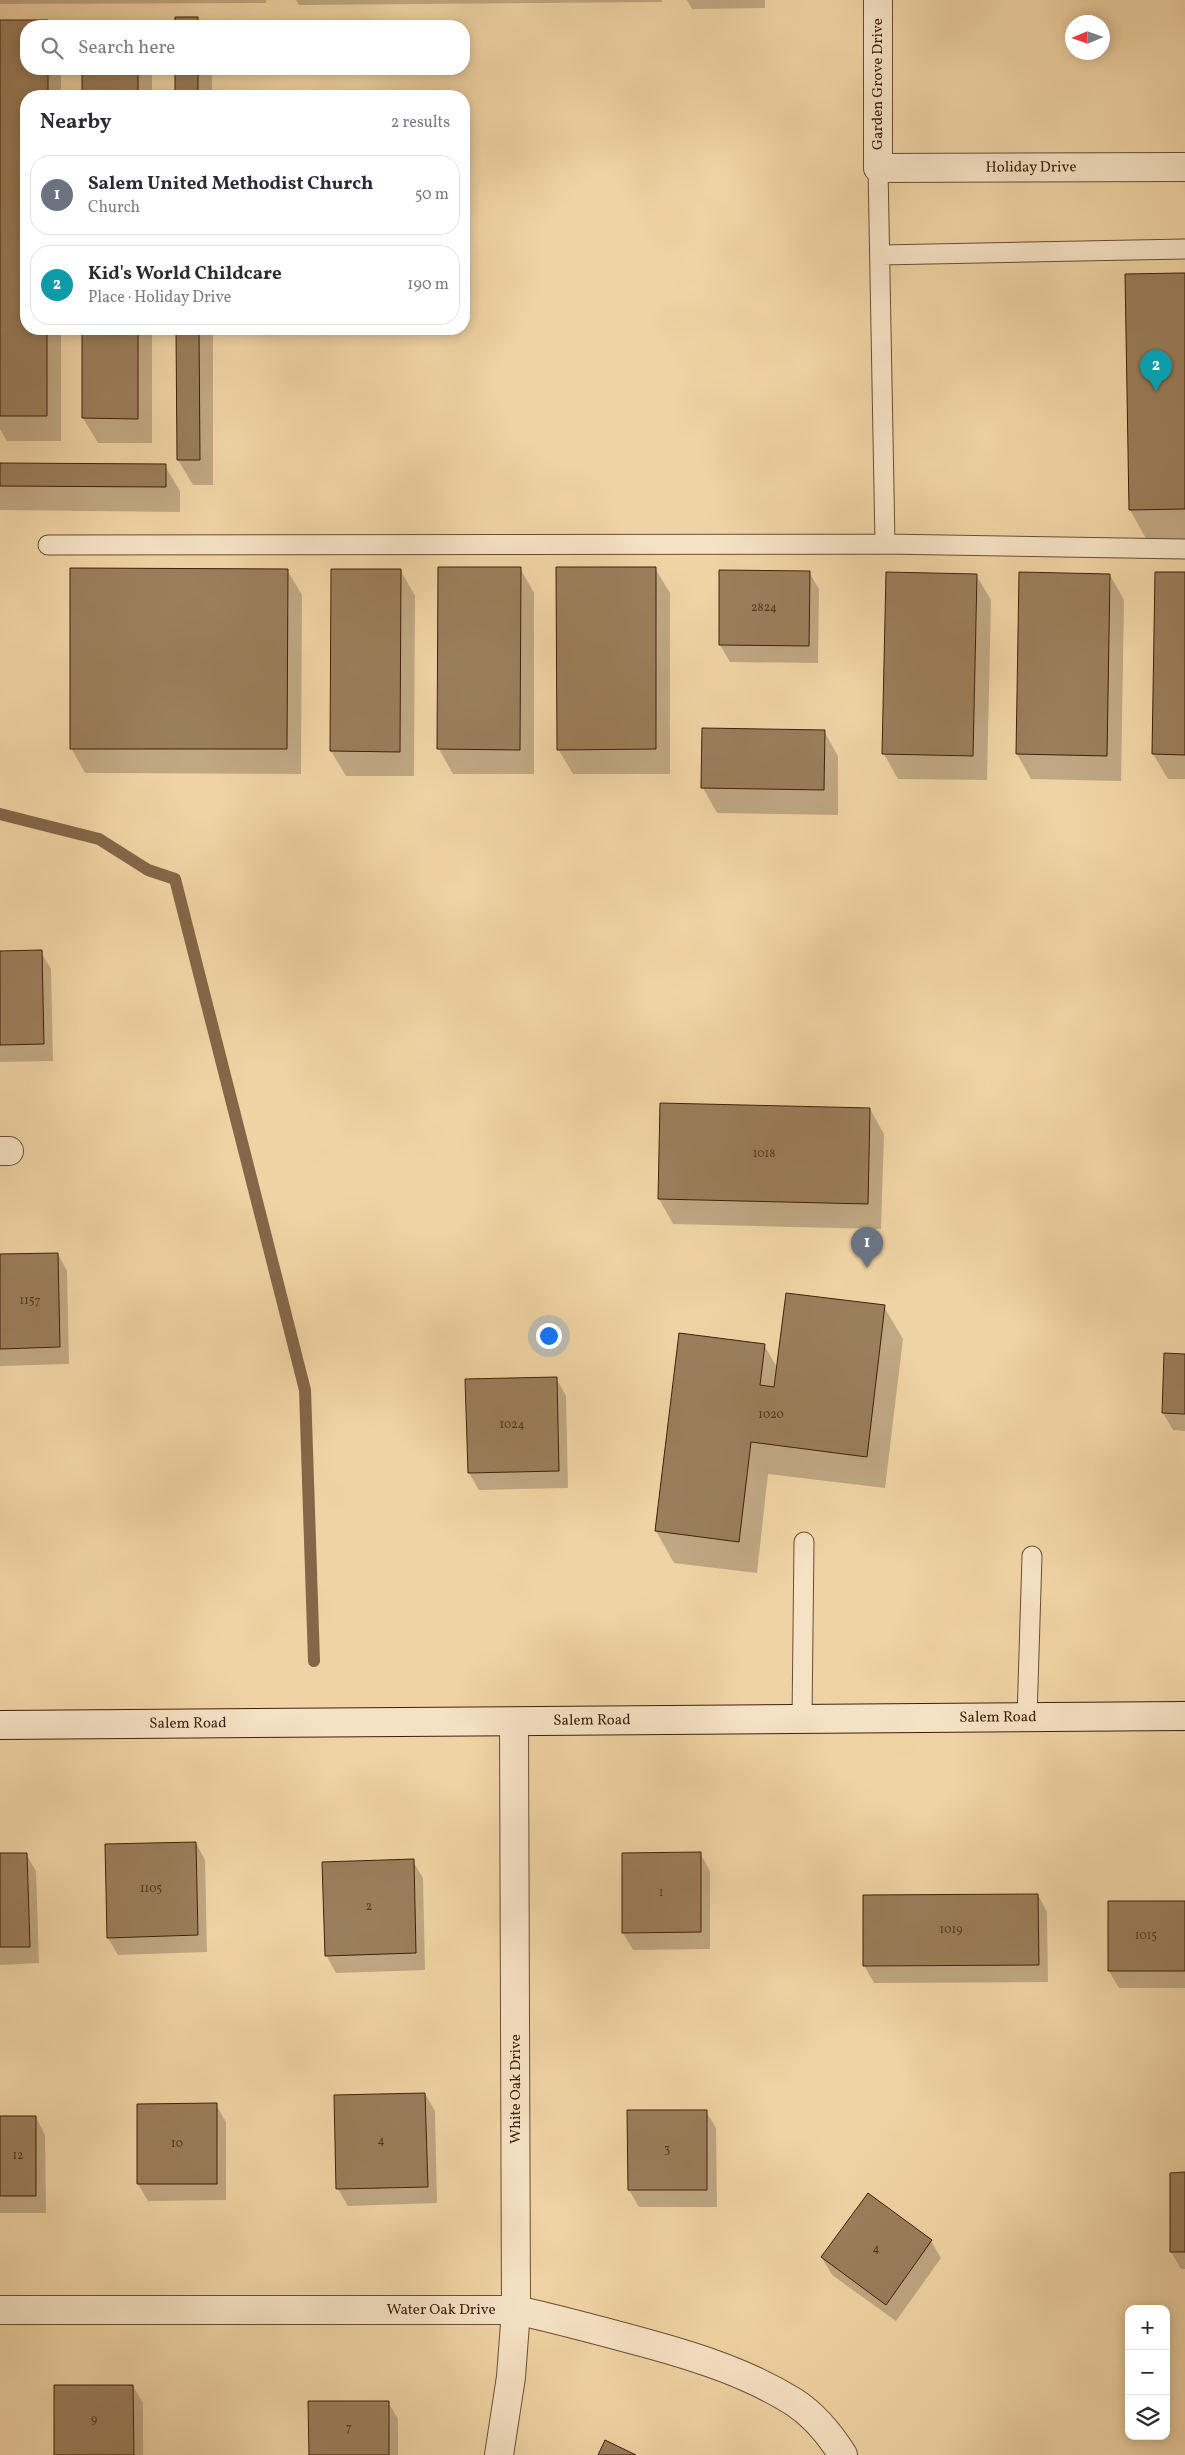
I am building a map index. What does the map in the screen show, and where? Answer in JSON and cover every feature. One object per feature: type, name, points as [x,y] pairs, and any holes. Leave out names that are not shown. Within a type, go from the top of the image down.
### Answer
[{"type":"street","name":"Garden Grove Drive","points":[[878,0],[878,168]]},
{"type":"street","name":"Holiday Drive","points":[[878,168],[1185,167]]},
{"type":"street","name":"Salem Road","points":[[0,1725],[1185,1716]]},
{"type":"street","name":"White Oak Drive","points":[[499,2455],[511,2377],[516,2310],[514,1722]]},
{"type":"street","name":"Water Oak Drive","points":[[0,2310],[516,2310],[581,2325],[704,2360],[749,2378],[795,2403],[831,2436],[843,2455]]},
{"type":"lane","points":[[878,168],[885,544]]},
{"type":"lane","points":[[881,255],[1185,249]]},
{"type":"lane","points":[[48,545],[885,544],[1185,549]]},
{"type":"lane","points":[[802,1720],[804,1542]]},
{"type":"lane","points":[[1028,1718],[1032,1556]]},
{"type":"building","points":[[175,17],[198,17],[198,20],[175,20]]},
{"type":"building","points":[[0,20],[20,20],[20,75],[48,75],[48,90],[20,90],[20,335],[47,335],[47,416],[0,416]]},
{"type":"building","points":[[82,75],[138,75],[138,90],[82,90]]},
{"type":"building","points":[[175,75],[198,75],[198,90],[175,90]]},
{"type":"building","points":[[1185,273],[1185,509],[1129,510],[1125,274]]},
{"type":"building","points":[[82,335],[138,335],[138,419],[82,418]]},
{"type":"building","points":[[176,335],[199,335],[200,460],[177,460]]},
{"type":"building","points":[[0,463],[166,464],[166,487],[0,486]]},
{"type":"building","points":[[438,567],[521,567],[520,750],[437,749]]},
{"type":"building","points":[[556,567],[656,567],[656,749],[557,750]]},
{"type":"building","points":[[70,568],[288,569],[287,749],[70,749]]},
{"type":"building","points":[[331,569],[401,569],[400,752],[330,751]]},
{"type":"building","points":[[719,570],[810,571],[809,646],[719,645]]},
{"type":"building","points":[[886,572],[977,574],[973,756],[882,754]]},
{"type":"building","points":[[1019,572],[1110,574],[1107,756],[1016,754]]},
{"type":"building","points":[[1155,572],[1185,572],[1185,755],[1152,754]]},
{"type":"building","points":[[702,728],[825,730],[824,790],[701,788]]},
{"type":"building","points":[[42,950],[44,1044],[0,1045],[0,951]]},
{"type":"building","points":[[660,1103],[870,1108],[868,1204],[658,1199]]},
{"type":"building","points":[[58,1253],[60,1347],[0,1349],[0,1254]]},
{"type":"building","points":[[786,1293],[885,1305],[867,1457],[751,1442],[739,1542],[655,1531],[679,1333],[765,1344],[760,1385],[774,1387]]},
{"type":"building","points":[[1164,1353],[1185,1354],[1185,1414],[1162,1413]]},
{"type":"building","points":[[557,1377],[559,1471],[468,1473],[465,1379]]},
{"type":"building","points":[[196,1842],[198,1935],[107,1938],[105,1844]]},
{"type":"building","points":[[701,1852],[701,1932],[622,1933],[622,1853]]},
{"type":"building","points":[[0,1853],[27,1853],[30,1947],[0,1947]]},
{"type":"building","points":[[414,1859],[416,1953],[325,1956],[322,1862]]},
{"type":"building","points":[[1038,1894],[1039,1965],[863,1966],[863,1895]]},
{"type":"building","points":[[1108,1901],[1185,1901],[1185,1971],[1108,1971]]},
{"type":"building","points":[[425,2093],[428,2187],[336,2189],[334,2095]]},
{"type":"building","points":[[217,2103],[217,2184],[137,2184],[137,2104]]},
{"type":"building","points":[[627,2110],[707,2110],[707,2190],[628,2190]]},
{"type":"building","points":[[0,2116],[36,2116],[36,2196],[0,2196]]},
{"type":"building","points":[[1185,2172],[1185,2252],[1170,2252],[1170,2173]]},
{"type":"building","points":[[868,2193],[932,2240],[886,2305],[821,2257]]},
{"type":"building","points":[[54,2385],[133,2385],[134,2455],[54,2455]]},
{"type":"building","points":[[308,2401],[389,2401],[389,2455],[309,2455]]},
{"type":"building","points":[[605,2440],[636,2455],[598,2455]]},
{"type":"waterway","points":[[0,814],[99,839],[148,870],[175,879],[305,1390],[314,1661]]},
{"type":"place","name":"Kid's World Childcare","points":[[1156,391]]},
{"type":"place","name":"Salem United Methodist Church","points":[[867,1268]]}]
